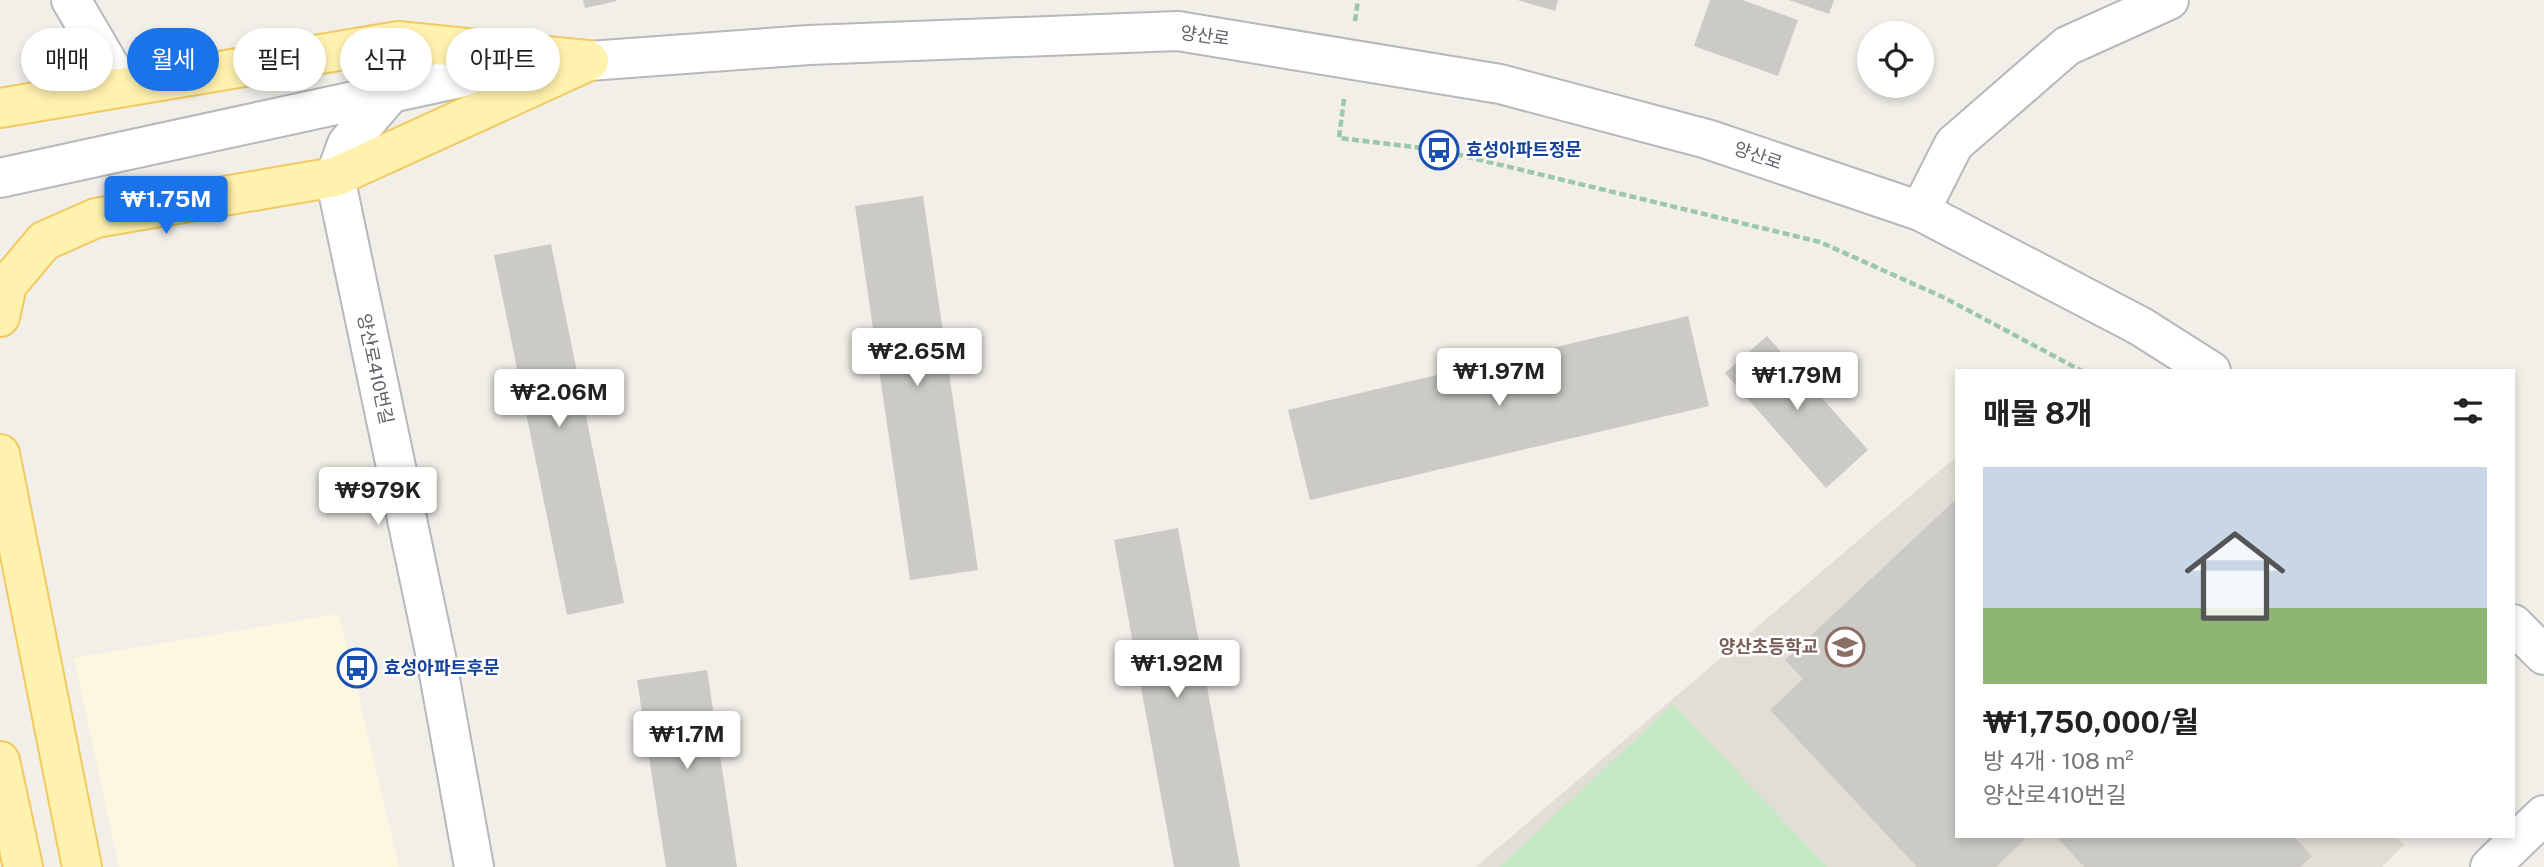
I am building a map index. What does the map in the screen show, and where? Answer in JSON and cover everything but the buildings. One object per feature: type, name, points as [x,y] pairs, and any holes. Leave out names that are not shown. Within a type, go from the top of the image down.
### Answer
[{"type":"main road","points":[[0,107],[398,41],[589,61]]},
{"type":"main road","points":[[0,317],[7,285],[44,241],[96,218],[335,177],[589,61]]},
{"type":"main road","points":[[0,454],[82,867]]},
{"type":"main road","points":[[0,761],[23,867]]},
{"type":"street","points":[[71,0],[121,87]]},
{"type":"street","points":[[1920,211],[1954,144],[2067,46],[2169,0]]},
{"type":"street","name":"양산로","points":[[0,178],[469,76],[589,61],[809,45],[1178,31],[1500,84],[1707,139],[1920,211],[2140,326],[2208,369]]},
{"type":"street","points":[[335,177],[347,144],[390,94]]},
{"type":"street","name":"양산로410번길","points":[[335,177],[436,657],[474,867]]},
{"type":"street","points":[[2515,626],[2544,655]]},
{"type":"street","points":[[2490,867],[2544,815]]},
{"type":"path","points":[[1339,138],[1439,150],[1820,242],[1945,298],[2078,369]]},
{"type":"shaded area","name":"양산초등학교","points":[[1955,458],[1955,838],[2398,838],[2404,845],[2382,867],[1476,867]]},
{"type":"shaded area","points":[[339,614],[399,867],[119,867],[74,658]]},
{"type":"green space","points":[[1673,704],[1827,867],[1500,867]]},
{"type":"place","name":"효성아파트정문","points":[[1439,150]]},
{"type":"place","name":"양산초등학교","points":[[1845,647]]},
{"type":"place","name":"효성아파트후문","points":[[357,668]]}]
